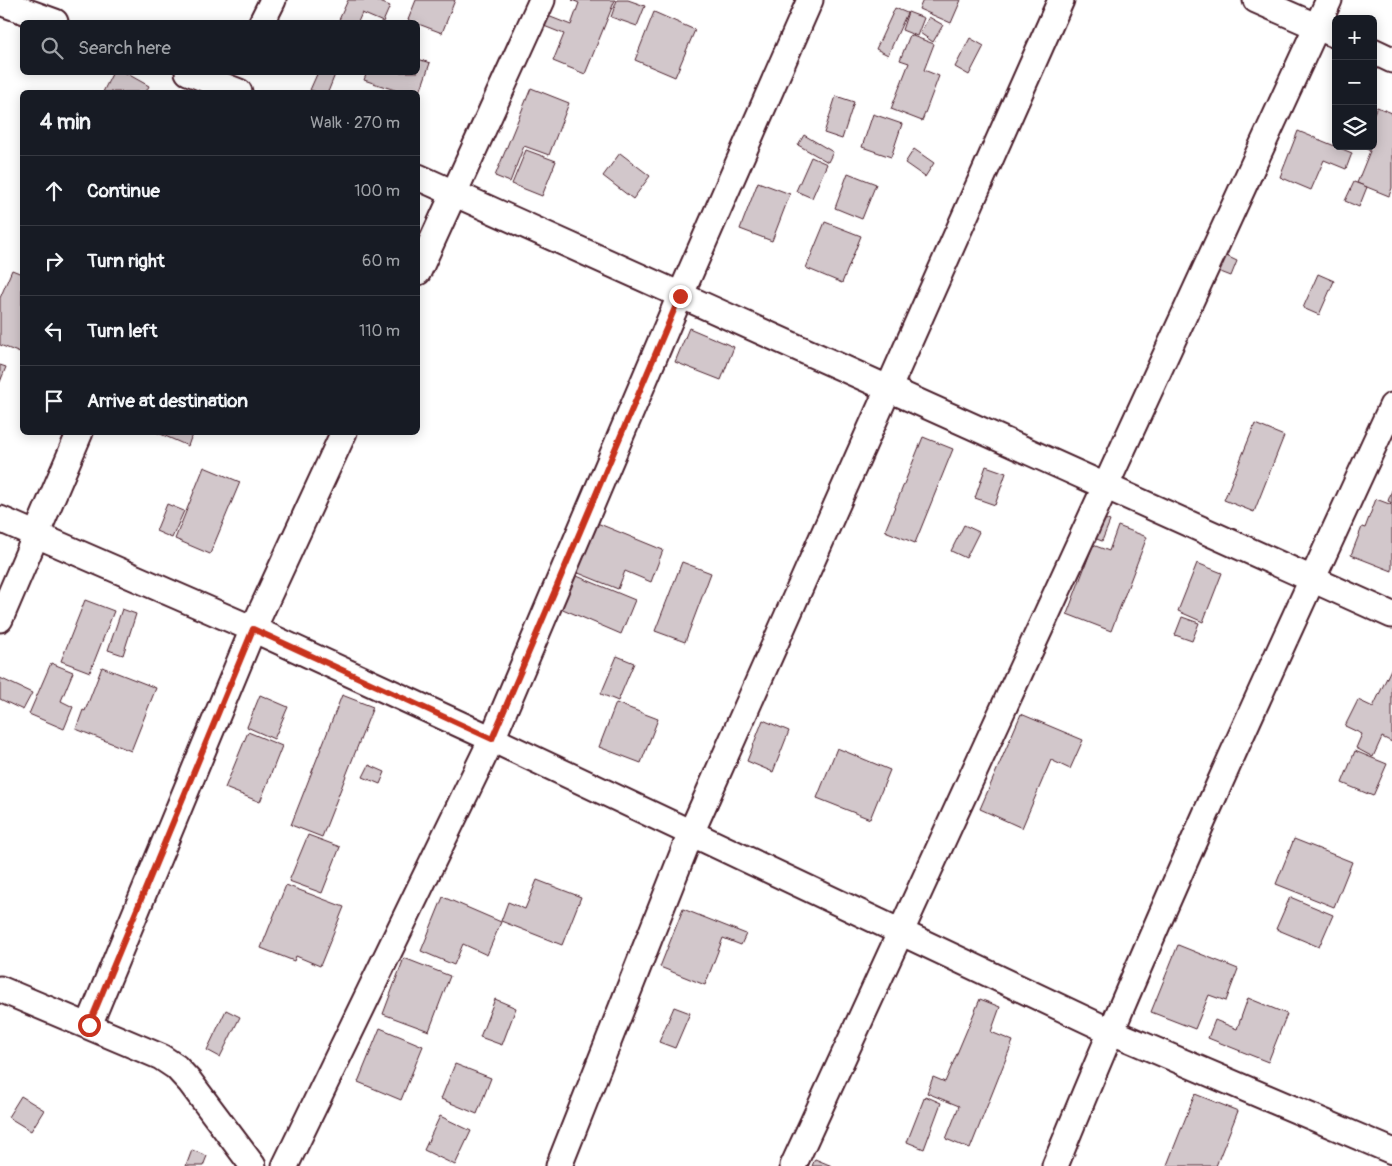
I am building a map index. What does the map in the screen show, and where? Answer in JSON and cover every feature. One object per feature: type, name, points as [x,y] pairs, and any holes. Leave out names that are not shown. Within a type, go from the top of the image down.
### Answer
[{"type":"street","points":[[263,20],[273,0]]},
{"type":"street","points":[[420,268],[542,0]]},
{"type":"street","points":[[285,1166],[492,739],[680,296],[810,0]]},
{"type":"street","points":[[558,1166],[691,833],[1061,0]]},
{"type":"street","points":[[1256,0],[1326,31]]},
{"type":"street","points":[[794,1166],[1106,487],[1326,31],[1329,0]]},
{"type":"street","points":[[0,2],[50,20]]},
{"type":"street","points":[[1377,53],[1392,60]]},
{"type":"street","points":[[197,75],[234,87]]},
{"type":"street","points":[[420,178],[1392,615]]},
{"type":"street","points":[[1055,1166],[1110,1031],[1312,579],[1392,406]]},
{"type":"street","points":[[0,619],[79,435]]},
{"type":"street","points":[[89,1025],[253,629],[343,435]]},
{"type":"street","points":[[0,519],[253,629],[492,739],[1110,1031],[1392,1151]]},
{"type":"street","points":[[0,989],[17,998],[89,1025],[161,1056],[176,1067],[190,1082],[252,1166]]},
{"type":"building","points":[[348,0],[375,0],[390,6],[384,20],[378,20],[362,13],[359,20],[339,20]]},
{"type":"building","points":[[416,0],[455,0],[442,33],[420,25],[420,20],[408,20]]},
{"type":"building","points":[[572,0],[615,0],[585,74],[553,61],[564,34],[544,26],[548,16],[571,25],[579,3]]},
{"type":"building","points":[[617,0],[628,0],[645,6],[637,26],[611,17]]},
{"type":"building","points":[[923,0],[961,0],[951,23],[919,9]]},
{"type":"building","points":[[895,8],[907,13],[888,55],[876,49]]},
{"type":"building","points":[[654,12],[695,30],[675,77],[635,60]]},
{"type":"building","points":[[908,12],[924,18],[917,36],[902,30]]},
{"type":"building","points":[[929,17],[943,25],[933,42],[920,33]]},
{"type":"building","points":[[910,35],[934,44],[924,70],[939,76],[922,121],[891,109],[909,63],[900,60]]},
{"type":"building","points":[[970,38],[984,46],[969,75],[955,67]]},
{"type":"building","points":[[420,60],[430,63],[420,92],[420,90],[395,90],[364,80],[366,75],[420,75]]},
{"type":"building","points":[[112,75],[129,75],[149,86],[147,90],[104,90]]},
{"type":"building","points":[[317,75],[335,75],[329,90],[310,90]]},
{"type":"building","points":[[531,88],[569,103],[549,155],[524,146],[510,182],[495,176]]},
{"type":"building","points":[[836,96],[854,102],[842,139],[824,133]]},
{"type":"building","points":[[1377,107],[1392,113],[1392,188],[1389,196],[1357,183],[1370,151],[1368,150],[1377,150]]},
{"type":"building","points":[[873,114],[902,124],[891,157],[862,147]]},
{"type":"building","points":[[1298,131],[1332,145],[1332,150],[1345,150],[1352,153],[1346,169],[1324,160],[1311,190],[1280,177]]},
{"type":"building","points":[[804,135],[833,152],[828,162],[798,145]]},
{"type":"building","points":[[914,149],[934,163],[925,177],[905,163]]},
{"type":"building","points":[[526,150],[556,161],[542,196],[512,184]]},
{"type":"building","points":[[620,153],[650,176],[633,199],[603,176]]},
{"type":"building","points":[[811,157],[827,164],[812,198],[796,191]]},
{"type":"building","points":[[848,173],[876,184],[862,219],[835,208]]},
{"type":"building","points":[[758,182],[790,194],[772,241],[740,229]]},
{"type":"building","points":[[1354,182],[1367,187],[1359,207],[1345,201]]},
{"type":"building","points":[[825,222],[861,236],[842,283],[806,268]]},
{"type":"building","points":[[1220,253],[1237,261],[1231,276],[1213,269]]},
{"type":"building","points":[[12,270],[20,273],[20,353],[0,345],[0,298]]},
{"type":"building","points":[[1318,274],[1334,281],[1319,315],[1303,308]]},
{"type":"building","points":[[689,328],[734,347],[721,380],[675,362]]},
{"type":"building","points":[[0,365],[6,367],[0,382]]},
{"type":"building","points":[[1255,424],[1284,436],[1254,512],[1224,500]]},
{"type":"building","points":[[163,435],[192,435],[188,446]]},
{"type":"building","points":[[923,437],[953,449],[915,543],[885,531]]},
{"type":"building","points":[[986,466],[1006,473],[995,505],[975,498]]},
{"type":"building","points":[[204,467],[240,482],[210,554],[175,539]]},
{"type":"building","points":[[1392,490],[1392,503],[1388,501]]},
{"type":"building","points":[[1376,499],[1392,505],[1392,571],[1351,555],[1362,527],[1365,528]]},
{"type":"building","points":[[167,504],[184,511],[172,538],[156,531]]},
{"type":"building","points":[[1094,515],[1110,521],[1102,541],[1086,535]]},
{"type":"building","points":[[597,523],[663,550],[651,582],[625,571],[618,589],[571,570],[585,537],[591,539]]},
{"type":"building","points":[[964,525],[979,532],[966,558],[951,551]]},
{"type":"building","points":[[1118,526],[1147,537],[1111,631],[1067,614],[1093,545],[1109,551]]},
{"type":"building","points":[[682,562],[711,573],[685,642],[655,631]]},
{"type":"building","points":[[1197,563],[1222,573],[1203,622],[1178,611]]},
{"type":"building","points":[[572,574],[635,600],[621,634],[558,607]]},
{"type":"building","points":[[85,600],[114,611],[90,672],[61,661]]},
{"type":"building","points":[[122,609],[136,614],[123,655],[108,650]]},
{"type":"building","points":[[1182,617],[1199,623],[1192,641],[1175,635]]},
{"type":"building","points":[[617,656],[634,663],[618,701],[601,694]]},
{"type":"building","points":[[51,663],[73,672],[61,701],[73,707],[64,729],[29,714]]},
{"type":"building","points":[[102,667],[156,688],[131,751],[76,729]]},
{"type":"building","points":[[1392,667],[1392,742],[1382,737],[1373,757],[1356,748],[1362,734],[1345,726],[1358,700],[1373,707]]},
{"type":"building","points":[[0,678],[32,693],[23,710],[0,699]]},
{"type":"building","points":[[260,695],[288,707],[274,739],[247,727]]},
{"type":"building","points":[[342,695],[373,707],[322,837],[291,825]]},
{"type":"building","points":[[616,703],[658,719],[641,763],[599,747]]},
{"type":"building","points":[[1021,714],[1083,740],[1070,769],[1051,760],[1022,828],[980,809]]},
{"type":"building","points":[[763,720],[789,731],[773,772],[747,761]]},
{"type":"building","points":[[248,732],[282,746],[260,802],[225,788]]},
{"type":"building","points":[[837,748],[890,770],[870,819],[817,798]]},
{"type":"building","points":[[1355,751],[1387,764],[1373,796],[1342,783]]},
{"type":"building","points":[[369,765],[385,772],[380,784],[363,777]]},
{"type":"building","points":[[308,835],[340,847],[322,893],[289,881]]},
{"type":"building","points":[[1294,839],[1352,862],[1334,907],[1276,884]]},
{"type":"building","points":[[537,880],[581,897],[562,945],[501,921],[508,902],[525,909]]},
{"type":"building","points":[[286,885],[344,907],[320,966],[296,956],[294,961],[261,948]]},
{"type":"building","points":[[443,897],[501,922],[487,955],[463,944],[454,965],[421,951]]},
{"type":"building","points":[[1290,897],[1333,915],[1319,947],[1276,929]]},
{"type":"building","points":[[683,909],[746,934],[741,945],[723,938],[705,985],[660,967]]},
{"type":"building","points":[[1178,945],[1238,969],[1226,1001],[1209,995],[1195,1029],[1151,1012]]},
{"type":"building","points":[[404,958],[450,976],[429,1031],[383,1014]]},
{"type":"building","points":[[1248,998],[1287,1014],[1268,1062],[1208,1038],[1215,1020],[1237,1029]]},
{"type":"building","points":[[495,999],[516,1008],[502,1045],[480,1037]]},
{"type":"building","points":[[980,999],[1000,1007],[991,1032],[1013,1041],[970,1149],[946,1139],[959,1106],[927,1093],[933,1077],[945,1082]]},
{"type":"building","points":[[674,1007],[690,1013],[675,1048],[659,1042]]},
{"type":"building","points":[[226,1010],[240,1017],[220,1057],[207,1050]]},
{"type":"building","points":[[380,1028],[423,1046],[401,1100],[358,1082]]},
{"type":"building","points":[[455,1064],[491,1078],[477,1114],[441,1099]]},
{"type":"building","points":[[1195,1094],[1238,1111],[1216,1166],[1169,1166],[1167,1165]]},
{"type":"building","points":[[21,1096],[44,1110],[31,1131],[8,1117]]},
{"type":"building","points":[[925,1096],[941,1103],[924,1149],[907,1142]]},
{"type":"building","points":[[440,1116],[471,1131],[455,1165],[424,1150]]},
{"type":"building","points":[[192,1150],[207,1156],[203,1166],[186,1166]]},
{"type":"building","points":[[815,1159],[832,1166],[812,1166]]},
{"type":"route","points":[[89,1025],[253,629],[492,739],[680,296]]}]
